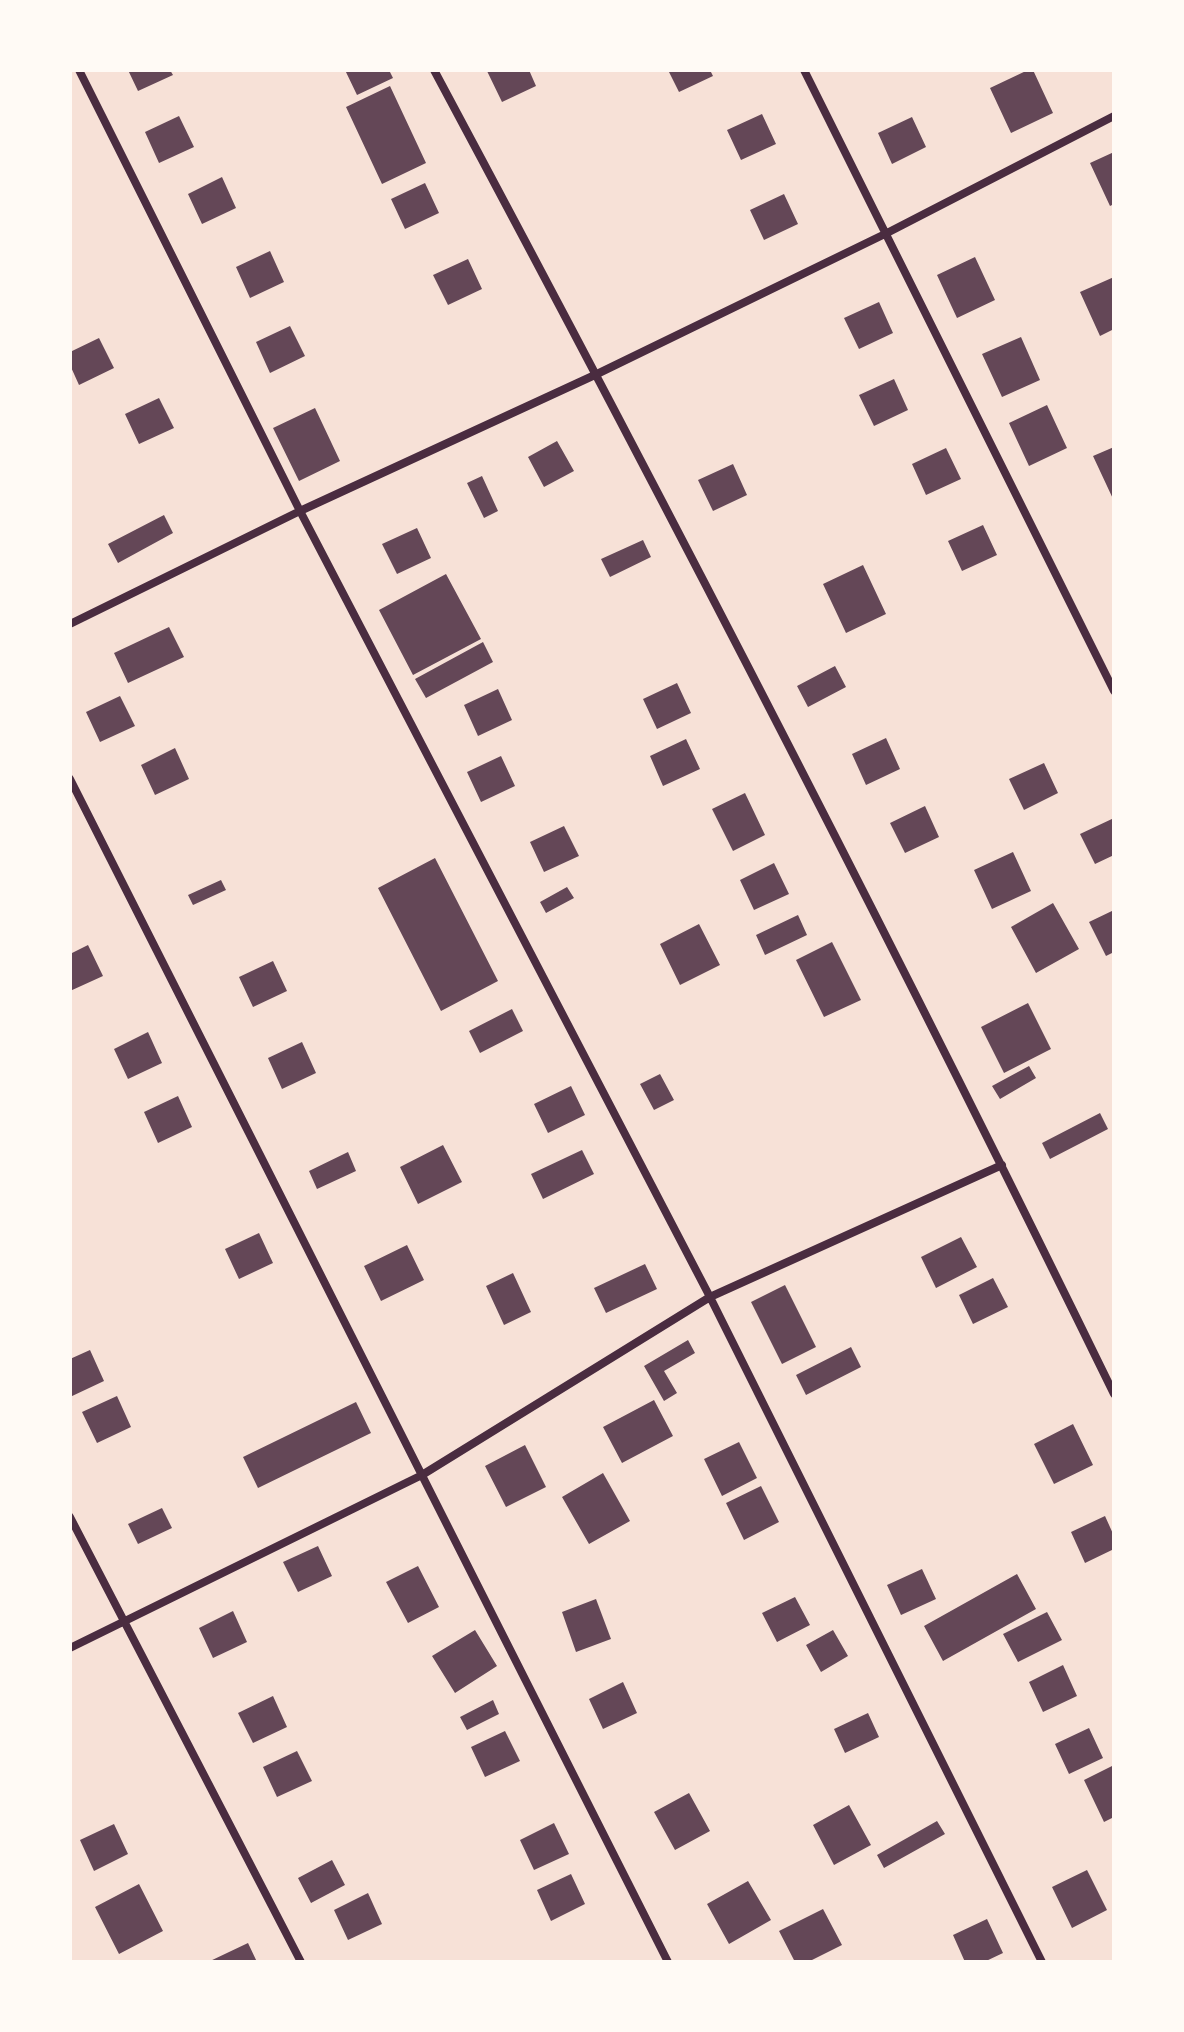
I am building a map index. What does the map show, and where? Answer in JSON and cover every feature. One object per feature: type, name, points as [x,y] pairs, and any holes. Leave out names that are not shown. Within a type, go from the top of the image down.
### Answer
[{"type":"street","points":[[79,70],[300,511],[710,1297],[1042,1962]]},
{"type":"street","points":[[434,70],[597,374],[1002,1165],[1114,1394]]},
{"type":"street","points":[[804,70],[1114,691]]},
{"type":"street","points":[[70,624],[300,511],[597,374],[887,233],[1114,116]]},
{"type":"street","points":[[70,779],[668,1962]]},
{"type":"street","points":[[70,1648],[422,1475],[710,1297],[1002,1165]]},
{"type":"street","points":[[70,1517],[301,1962]]},
{"type":"building","points":[[128,70],[170,70],[173,75],[138,91]]},
{"type":"building","points":[[345,70],[389,70],[393,78],[357,95]]},
{"type":"building","points":[[529,70],[536,86],[502,102],[487,71]]},
{"type":"building","points":[[668,70],[710,70],[713,76],[679,92]]},
{"type":"building","points":[[1033,70],[1053,113],[1011,133],[990,88]]},
{"type":"building","points":[[390,86],[426,163],[382,184],[346,107]]},
{"type":"building","points":[[762,114],[776,144],[741,160],[727,130]]},
{"type":"building","points":[[179,116],[194,147],[159,163],[145,132]]},
{"type":"building","points":[[912,117],[926,147],[892,164],[878,133]]},
{"type":"building","points":[[1114,152],[1114,204],[1110,206],[1090,163]]},
{"type":"building","points":[[222,177],[236,208],[202,224],[188,194]]},
{"type":"building","points":[[425,183],[439,213],[405,229],[391,199]]},
{"type":"building","points":[[784,194],[798,224],[764,240],[750,210]]},
{"type":"building","points":[[270,251],[284,282],[250,298],[236,267]]},
{"type":"building","points":[[975,257],[995,300],[957,318],[937,275]]},
{"type":"building","points":[[468,259],[482,289],[448,305],[433,275]]},
{"type":"building","points":[[1114,277],[1114,329],[1100,336],[1080,292]]},
{"type":"building","points":[[879,302],[893,333],[859,349],[844,318]]},
{"type":"building","points":[[290,326],[305,356],[270,373],[256,342]]},
{"type":"building","points":[[1021,337],[1040,380],[1002,397],[982,354]]},
{"type":"building","points":[[99,338],[114,368],[79,385],[70,365],[70,352]]},
{"type":"building","points":[[894,379],[908,410],[874,426],[859,395]]},
{"type":"building","points":[[159,398],[174,428],[139,444],[125,414]]},
{"type":"building","points":[[1047,405],[1067,448],[1029,466],[1009,423]]},
{"type":"building","points":[[315,408],[340,461],[299,481],[273,428]]},
{"type":"building","points":[[557,441],[574,471],[544,487],[528,457]]},
{"type":"building","points":[[1114,447],[1114,501],[1093,456]]},
{"type":"building","points":[[946,448],[961,479],[926,495],[912,464]]},
{"type":"building","points":[[733,464],[747,495],[713,511],[698,480]]},
{"type":"building","points":[[482,476],[498,511],[484,518],[467,483]]},
{"type":"building","points":[[164,515],[173,533],[118,563],[108,544]]},
{"type":"building","points":[[983,525],[997,555],[962,571],[948,541]]},
{"type":"building","points":[[417,528],[431,558],[397,574],[382,544]]},
{"type":"building","points":[[643,540],[651,557],[610,577],[601,559]]},
{"type":"building","points":[[863,565],[886,614],[846,633],[823,584]]},
{"type":"building","points":[[446,574],[481,639],[413,675],[379,610]]},
{"type":"building","points":[[169,627],[184,657],[128,683],[114,653]]},
{"type":"building","points":[[483,642],[493,662],[426,698],[415,679]]},
{"type":"building","points":[[835,666],[846,687],[808,707],[797,686]]},
{"type":"building","points":[[677,683],[691,713],[657,729],[643,699]]},
{"type":"building","points":[[498,689],[512,720],[478,736],[464,705]]},
{"type":"building","points":[[120,696],[135,726],[100,742],[86,712]]},
{"type":"building","points":[[886,738],[900,769],[866,785],[852,754]]},
{"type":"building","points":[[686,739],[700,769],[663,786],[650,756]]},
{"type":"building","points":[[175,748],[189,779],[155,795],[141,765]]},
{"type":"building","points":[[501,756],[515,786],[481,802],[467,772]]},
{"type":"building","points":[[1044,763],[1058,793],[1024,810],[1009,779]]},
{"type":"building","points":[[745,793],[765,835],[733,851],[712,809]]},
{"type":"building","points":[[925,806],[939,837],[905,853],[890,823]]},
{"type":"building","points":[[1114,818],[1114,855],[1095,864],[1080,834]]},
{"type":"building","points":[[564,826],[579,856],[544,872],[530,842]]},
{"type":"building","points":[[1013,852],[1031,891],[992,909],[974,870]]},
{"type":"building","points":[[435,858],[498,981],[441,1011],[378,888]]},
{"type":"building","points":[[774,863],[789,894],[754,910],[740,880]]},
{"type":"building","points":[[221,880],[226,890],[193,905],[188,895]]},
{"type":"building","points":[[567,887],[574,898],[546,913],[540,902]]},
{"type":"building","points":[[1053,903],[1079,949],[1036,973],[1011,927]]},
{"type":"building","points":[[1114,910],[1114,952],[1106,956],[1089,922]]},
{"type":"building","points":[[798,915],[807,935],[765,955],[756,935]]},
{"type":"building","points":[[699,924],[720,965],[680,985],[660,944]]},
{"type":"building","points":[[832,942],[861,1000],[824,1017],[796,960]]},
{"type":"building","points":[[88,945],[103,976],[70,991],[70,954]]},
{"type":"building","points":[[273,961],[287,991],[253,1007],[239,977]]},
{"type":"building","points":[[1028,1003],[1051,1049],[1004,1073],[981,1027]]},
{"type":"building","points":[[512,1009],[523,1031],[480,1053],[469,1031]]},
{"type":"building","points":[[148,1032],[162,1063],[128,1079],[114,1049]]},
{"type":"building","points":[[302,1042],[316,1073],[282,1089],[268,1058]]},
{"type":"building","points":[[1029,1066],[1036,1078],[1000,1099],[992,1086]]},
{"type":"building","points":[[660,1074],[674,1100],[654,1110],[640,1084]]},
{"type":"building","points":[[571,1086],[585,1115],[548,1133],[534,1104]]},
{"type":"building","points":[[178,1096],[192,1127],[158,1143],[144,1112]]},
{"type":"building","points":[[1100,1113],[1108,1129],[1050,1159],[1042,1143]]},
{"type":"building","points":[[443,1145],[462,1182],[418,1204],[400,1167]]},
{"type":"building","points":[[582,1150],[594,1174],[543,1199],[531,1174]]},
{"type":"building","points":[[348,1152],[356,1171],[317,1189],[309,1171]]},
{"type":"building","points":[[259,1233],[273,1263],[239,1279],[225,1249]]},
{"type":"building","points":[[961,1237],[977,1267],[936,1288],[921,1257]]},
{"type":"building","points":[[407,1245],[424,1280],[381,1301],[364,1266]]},
{"type":"building","points":[[645,1264],[657,1289],[606,1313],[594,1288]]},
{"type":"building","points":[[513,1273],[531,1312],[504,1325],[486,1286]]},
{"type":"building","points":[[993,1278],[1008,1307],[973,1324],[959,1295]]},
{"type":"building","points":[[785,1285],[816,1347],[782,1364],[751,1302]]},
{"type":"building","points":[[688,1340],[695,1353],[664,1371],[677,1393],[664,1401],[644,1366]]},
{"type":"building","points":[[851,1347],[861,1367],[806,1395],[796,1375]]},
{"type":"building","points":[[90,1350],[104,1381],[70,1397],[70,1359]]},
{"type":"building","points":[[117,1396],[131,1427],[97,1443],[82,1412]]},
{"type":"building","points":[[654,1400],[673,1436],[622,1463],[603,1427]]},
{"type":"building","points":[[356,1402],[371,1433],[258,1488],[243,1457]]},
{"type":"building","points":[[1073,1424],[1093,1465],[1054,1484],[1034,1444]]},
{"type":"building","points":[[739,1442],[757,1478],[722,1496],[704,1459]]},
{"type":"building","points":[[525,1445],[546,1487],[506,1507],[485,1466]]},
{"type":"building","points":[[603,1473],[630,1521],[589,1544],[562,1497]]},
{"type":"building","points":[[761,1486],[779,1522],[744,1540],[726,1503]]},
{"type":"building","points":[[162,1508],[172,1528],[138,1544],[128,1524]]},
{"type":"building","points":[[1105,1516],[1114,1536],[1114,1549],[1085,1563],[1071,1532]]},
{"type":"building","points":[[318,1546],[332,1576],[298,1592],[283,1562]]},
{"type":"building","points":[[418,1566],[439,1607],[408,1623],[386,1582]]},
{"type":"building","points":[[922,1569],[936,1599],[901,1615],[887,1585]]},
{"type":"building","points":[[1017,1574],[1036,1609],[943,1661],[924,1626]]},
{"type":"building","points":[[795,1597],[810,1625],[777,1642],[762,1613]]},
{"type":"building","points":[[596,1599],[611,1639],[576,1652],[562,1612]]},
{"type":"building","points":[[233,1611],[247,1642],[213,1658],[199,1628]]},
{"type":"building","points":[[1047,1612],[1062,1640],[1018,1662],[1003,1634]]},
{"type":"building","points":[[475,1630],[497,1666],[455,1693],[432,1656]]},
{"type":"building","points":[[833,1630],[848,1656],[821,1672],[806,1645]]},
{"type":"building","points":[[1063,1665],[1077,1696],[1043,1712],[1029,1682]]},
{"type":"building","points":[[623,1682],[637,1713],[603,1729],[589,1699]]},
{"type":"building","points":[[273,1696],[287,1727],[253,1743],[238,1713]]},
{"type":"building","points":[[493,1700],[499,1714],[467,1730],[460,1717]]},
{"type":"building","points":[[868,1713],[879,1737],[845,1753],[834,1729]]},
{"type":"building","points":[[1089,1728],[1103,1758],[1069,1774],[1055,1744]]},
{"type":"building","points":[[505,1731],[520,1761],[485,1777],[471,1747]]},
{"type":"building","points":[[297,1751],[312,1781],[277,1797],[263,1767]]},
{"type":"building","points":[[1114,1765],[1114,1817],[1104,1822],[1084,1780]]},
{"type":"building","points":[[689,1793],[710,1831],[675,1850],[654,1812]]},
{"type":"building","points":[[849,1805],[871,1845],[834,1865],[813,1825]]},
{"type":"building","points":[[937,1821],[945,1834],[884,1868],[877,1855]]},
{"type":"building","points":[[554,1823],[569,1854],[534,1870],[520,1840]]},
{"type":"building","points":[[114,1824],[128,1854],[94,1871],[80,1840]]},
{"type":"building","points":[[332,1860],[345,1885],[311,1903],[298,1878]]},
{"type":"building","points":[[1087,1870],[1107,1910],[1072,1928],[1052,1887]]},
{"type":"building","points":[[571,1874],[585,1904],[551,1921],[537,1890]]},
{"type":"building","points":[[748,1881],[771,1920],[729,1944],[707,1904]]},
{"type":"building","points":[[139,1884],[163,1931],[119,1954],[95,1907]]},
{"type":"building","points":[[368,1893],[382,1924],[348,1940],[334,1910]]},
{"type":"building","points":[[823,1909],[842,1945],[808,1962],[795,1962],[779,1931]]},
{"type":"building","points":[[987,1919],[1003,1953],[984,1962],[965,1962],[953,1935]]},
{"type":"building","points":[[248,1943],[257,1962],[208,1962]]}]
